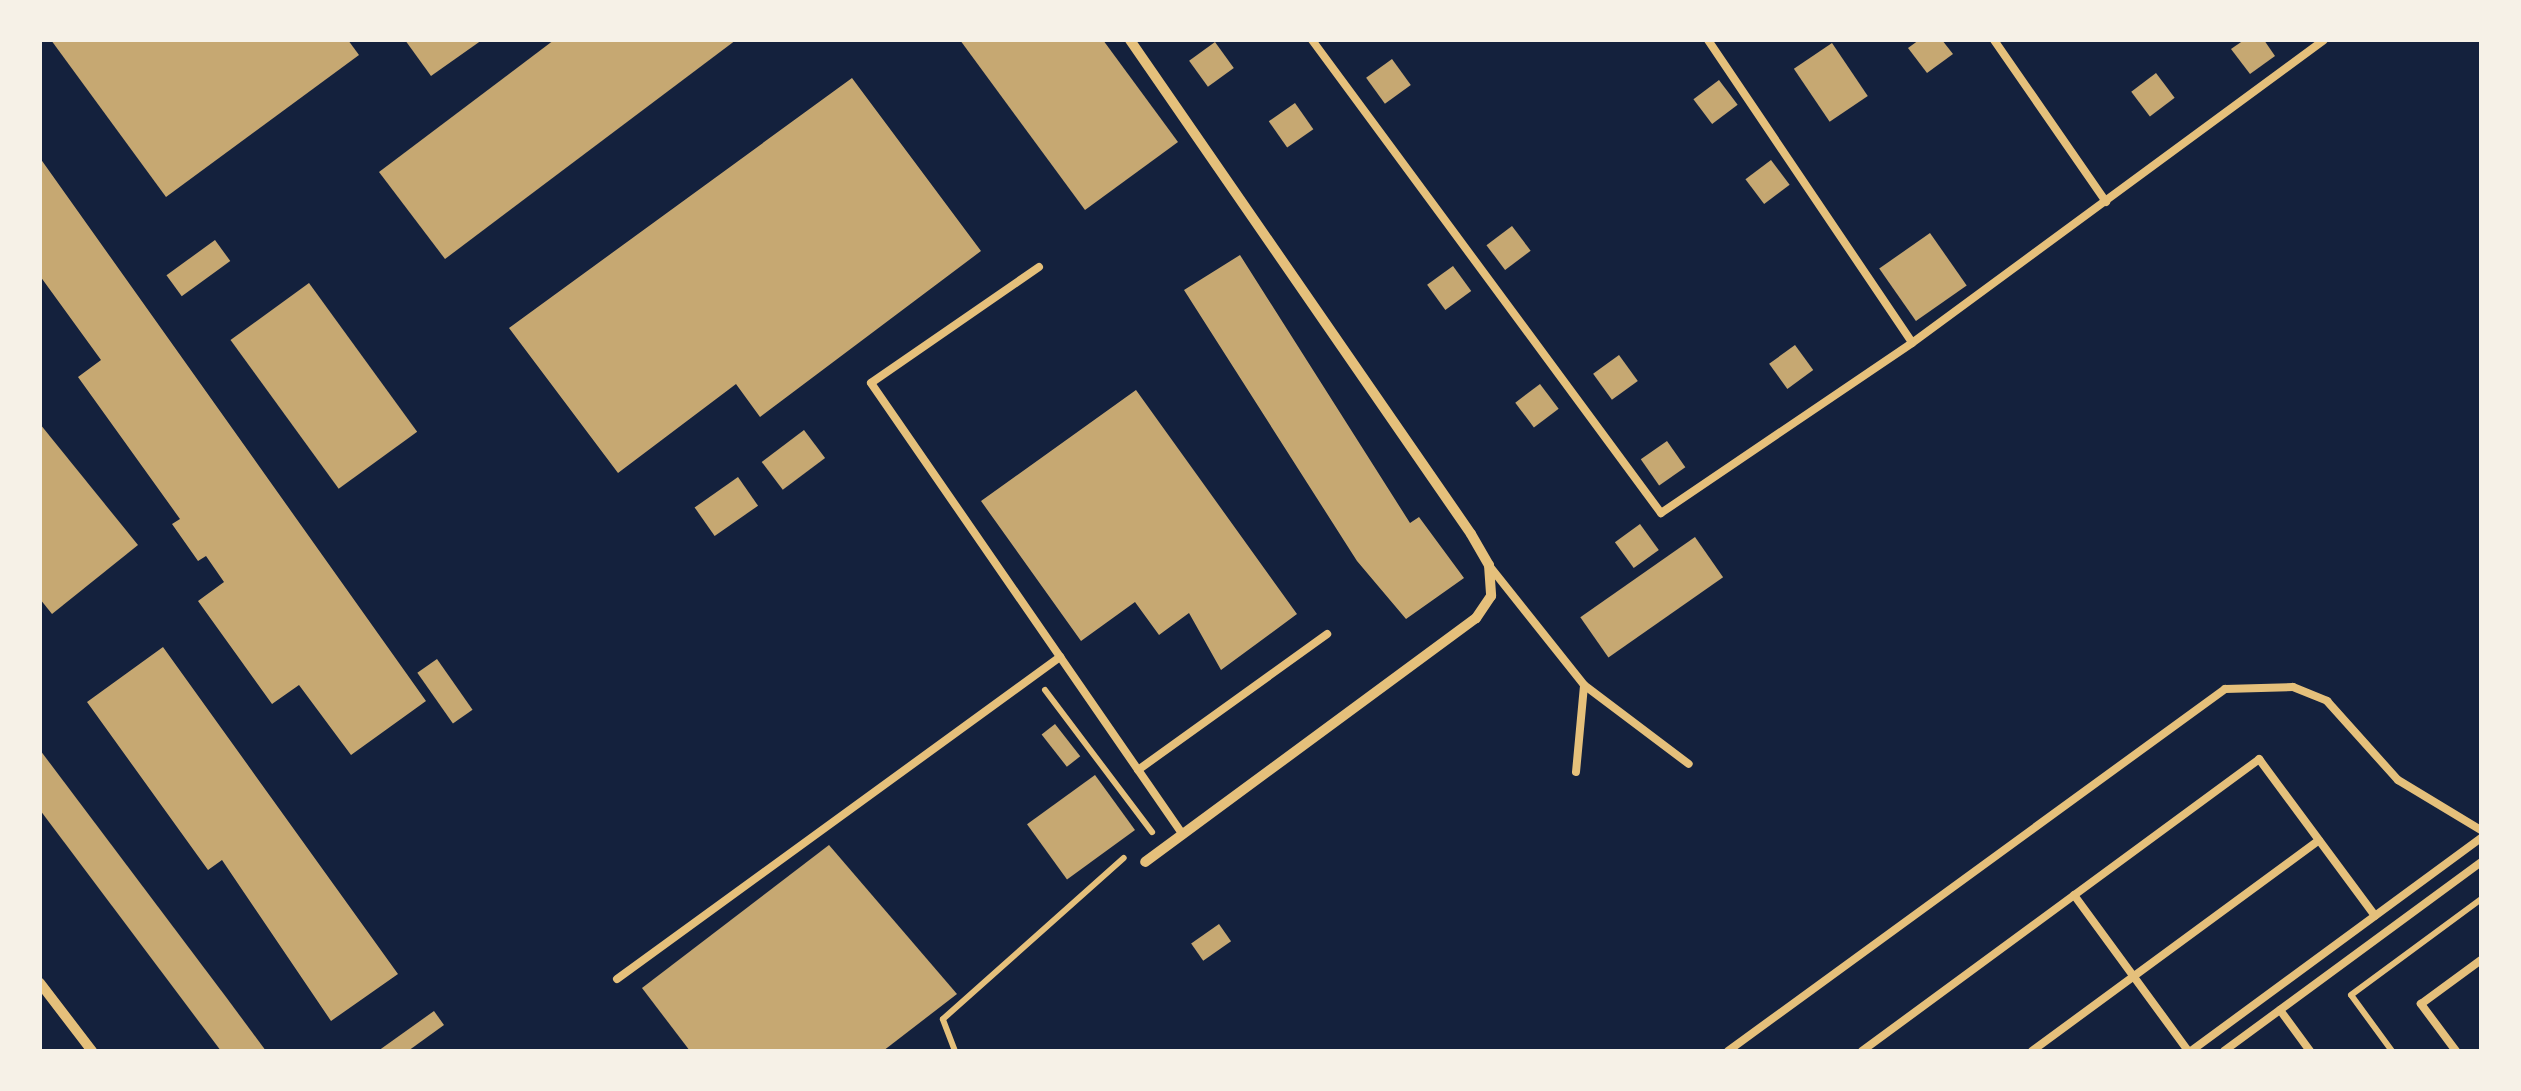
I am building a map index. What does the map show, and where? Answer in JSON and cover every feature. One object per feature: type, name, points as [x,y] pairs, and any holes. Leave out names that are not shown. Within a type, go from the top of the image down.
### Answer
[{"type":"street","points":[[1130,40],[1488,566],[1491,596],[1476,618],[1145,862]]},
{"type":"street","points":[[40,983],[92,1051]]},
{"type":"lane","points":[[1312,40],[1661,513],[1912,343],[2106,202],[2312,44],[2324,40]]},
{"type":"lane","points":[[1708,40],[1912,343]]},
{"type":"lane","points":[[1994,40],[2106,202]]},
{"type":"lane","points":[[1038,267],[870,384],[1182,835]]},
{"type":"lane","points":[[1488,566],[1584,685],[1689,764]]},
{"type":"lane","points":[[1138,770],[1327,634]]},
{"type":"lane","points":[[618,979],[1060,657]]},
{"type":"lane","points":[[1728,1051],[2224,689],[2260,683],[2327,701],[2398,780],[2481,830]]},
{"type":"lane","points":[[1576,772],[1584,685]]},
{"type":"lane","points":[[1862,1051],[2259,758],[2374,916]]},
{"type":"lane","points":[[2074,895],[2190,1051],[2481,838]]},
{"type":"lane","points":[[2032,1051],[2319,840]]},
{"type":"lane","points":[[2224,1051],[2481,862]]},
{"type":"lane","points":[[2456,1051],[2421,1004],[2481,960]]},
{"type":"lane","points":[[2280,1010],[2310,1051]]},
{"type":"path","points":[[1034,676],[1154,836],[1145,843]]},
{"type":"path","points":[[955,1051],[943,1018],[1136,850]]},
{"type":"path","points":[[2392,1051],[2351,995],[2481,899]]},
{"type":"building","points":[[51,40],[348,40],[359,55],[166,197]]},
{"type":"building","points":[[405,40],[482,40],[431,76]]},
{"type":"building","points":[[554,40],[736,40],[445,259],[379,172]]},
{"type":"building","points":[[960,40],[1103,40],[1178,142],[1085,210]]},
{"type":"building","points":[[1919,40],[1942,40],[1953,54],[1927,73],[1908,48]]},
{"type":"building","points":[[2244,40],[2264,40],[2275,56],[2250,74],[2231,49]]},
{"type":"building","points":[[1215,42],[1234,68],[1208,87],[1189,61]]},
{"type":"building","points":[[1832,43],[1868,96],[1830,122],[1794,69]]},
{"type":"building","points":[[1392,59],[1411,85],[1385,104],[1366,78]]},
{"type":"building","points":[[2156,73],[2175,98],[2150,116],[2131,92]]},
{"type":"building","points":[[852,78],[981,251],[760,417],[736,384],[618,473],[509,328]]},
{"type":"building","points":[[1719,80],[1738,105],[1712,124],[1693,99]]},
{"type":"building","points":[[1295,103],[1313,129],[1287,148],[1269,121]]},
{"type":"building","points":[[40,158],[426,701],[351,755],[299,685],[272,704],[198,601],[224,582],[206,556],[198,561],[172,524],[180,519],[78,377],[101,360],[40,276]]},
{"type":"building","points":[[1771,160],[1790,185],[1764,204],[1745,179]]},
{"type":"building","points":[[1512,226],[1531,251],[1505,270],[1486,245]]},
{"type":"building","points":[[1930,233],[1967,285],[1916,321],[1879,269]]},
{"type":"building","points":[[215,240],[230,261],[182,296],[166,275]]},
{"type":"building","points":[[1240,255],[1410,523],[1419,517],[1464,578],[1406,619],[1357,561],[1184,290]]},
{"type":"building","points":[[1453,266],[1471,291],[1445,310],[1427,285]]},
{"type":"building","points":[[309,283],[417,432],[339,489],[231,340]]},
{"type":"building","points":[[1795,345],[1813,370],[1787,389],[1769,364]]},
{"type":"building","points":[[1619,355],[1638,381],[1612,400],[1593,374]]},
{"type":"building","points":[[1540,384],[1559,409],[1534,427],[1515,403]]},
{"type":"building","points":[[1136,390],[1297,614],[1221,670],[1189,613],[1159,635],[1135,602],[1081,641],[981,501]]},
{"type":"building","points":[[40,424],[138,545],[52,614],[40,599]]},
{"type":"building","points":[[804,430],[825,458],[783,490],[762,462]]},
{"type":"building","points":[[1667,441],[1685,467],[1659,486],[1641,459]]},
{"type":"building","points":[[738,477],[758,506],[715,536],[695,507]]},
{"type":"building","points":[[1640,524],[1659,550],[1634,568],[1615,542]]},
{"type":"building","points":[[1695,537],[1723,577],[1608,657],[1580,617]]},
{"type":"building","points":[[163,647],[398,974],[331,1021],[222,860],[208,870],[87,702]]},
{"type":"building","points":[[437,659],[473,710],[453,724],[417,673]]},
{"type":"building","points":[[1055,724],[1080,756],[1067,767],[1042,734]]},
{"type":"building","points":[[40,750],[266,1051],[221,1051],[40,810]]},
{"type":"building","points":[[1095,775],[1135,830],[1067,879],[1027,824]]},
{"type":"building","points":[[829,845],[957,994],[883,1051],[690,1051],[642,988]]},
{"type":"building","points":[[1219,924],[1231,941],[1203,961],[1191,944]]},
{"type":"building","points":[[434,1011],[444,1025],[408,1051],[378,1051]]}]
